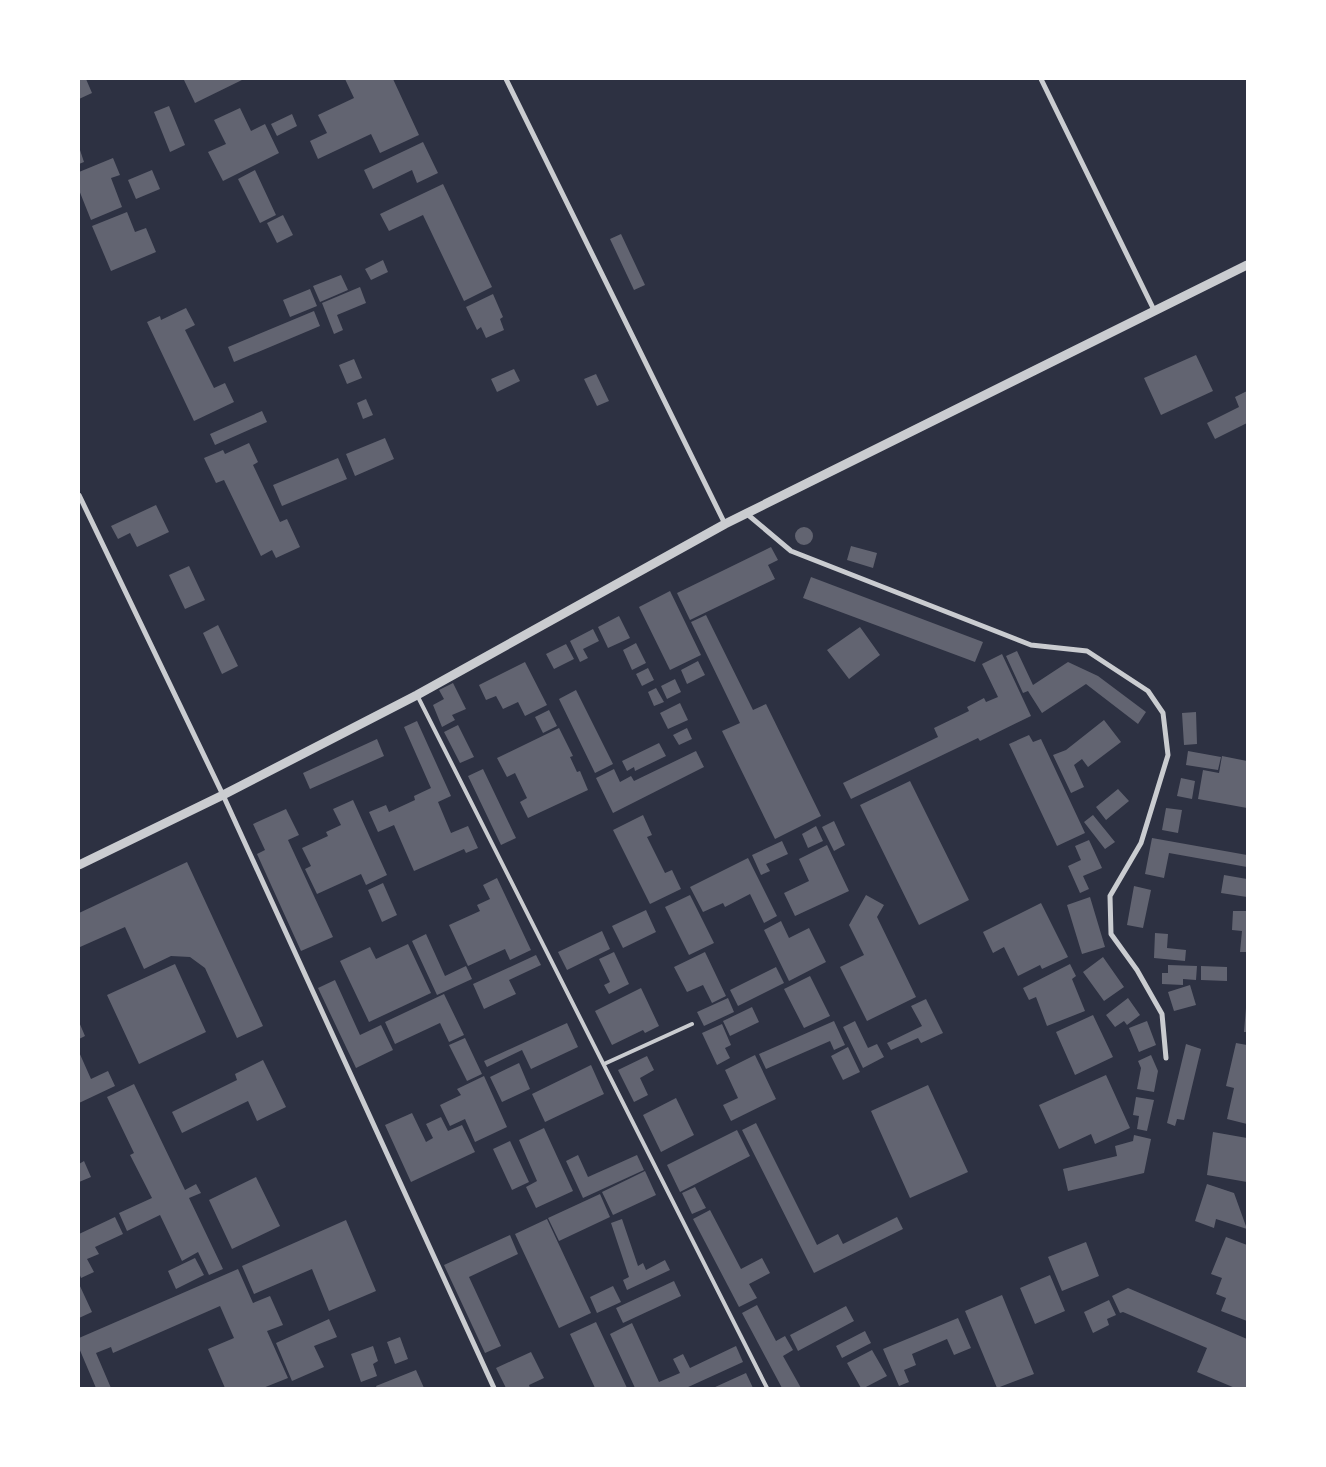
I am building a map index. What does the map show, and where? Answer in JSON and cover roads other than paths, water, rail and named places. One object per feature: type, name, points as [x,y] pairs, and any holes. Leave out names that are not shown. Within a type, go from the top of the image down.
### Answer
[{"type":"street","points":[[506,79],[725,524]]},
{"type":"street","points":[[1042,79],[1154,310]]},
{"type":"street","points":[[79,865],[223,795],[417,695],[725,524],[1247,265]]},
{"type":"street","points":[[79,495],[223,795],[494,1388]]},
{"type":"street","points":[[746,514],[791,551],[1031,645],[1087,651],[1148,691],[1163,713],[1168,755],[1141,843],[1110,896],[1111,934],[1137,970],[1162,1014],[1166,1058]]},
{"type":"lane","points":[[417,695],[766,1388]]},
{"type":"lane","points":[[604,1064],[692,1024]]}]
